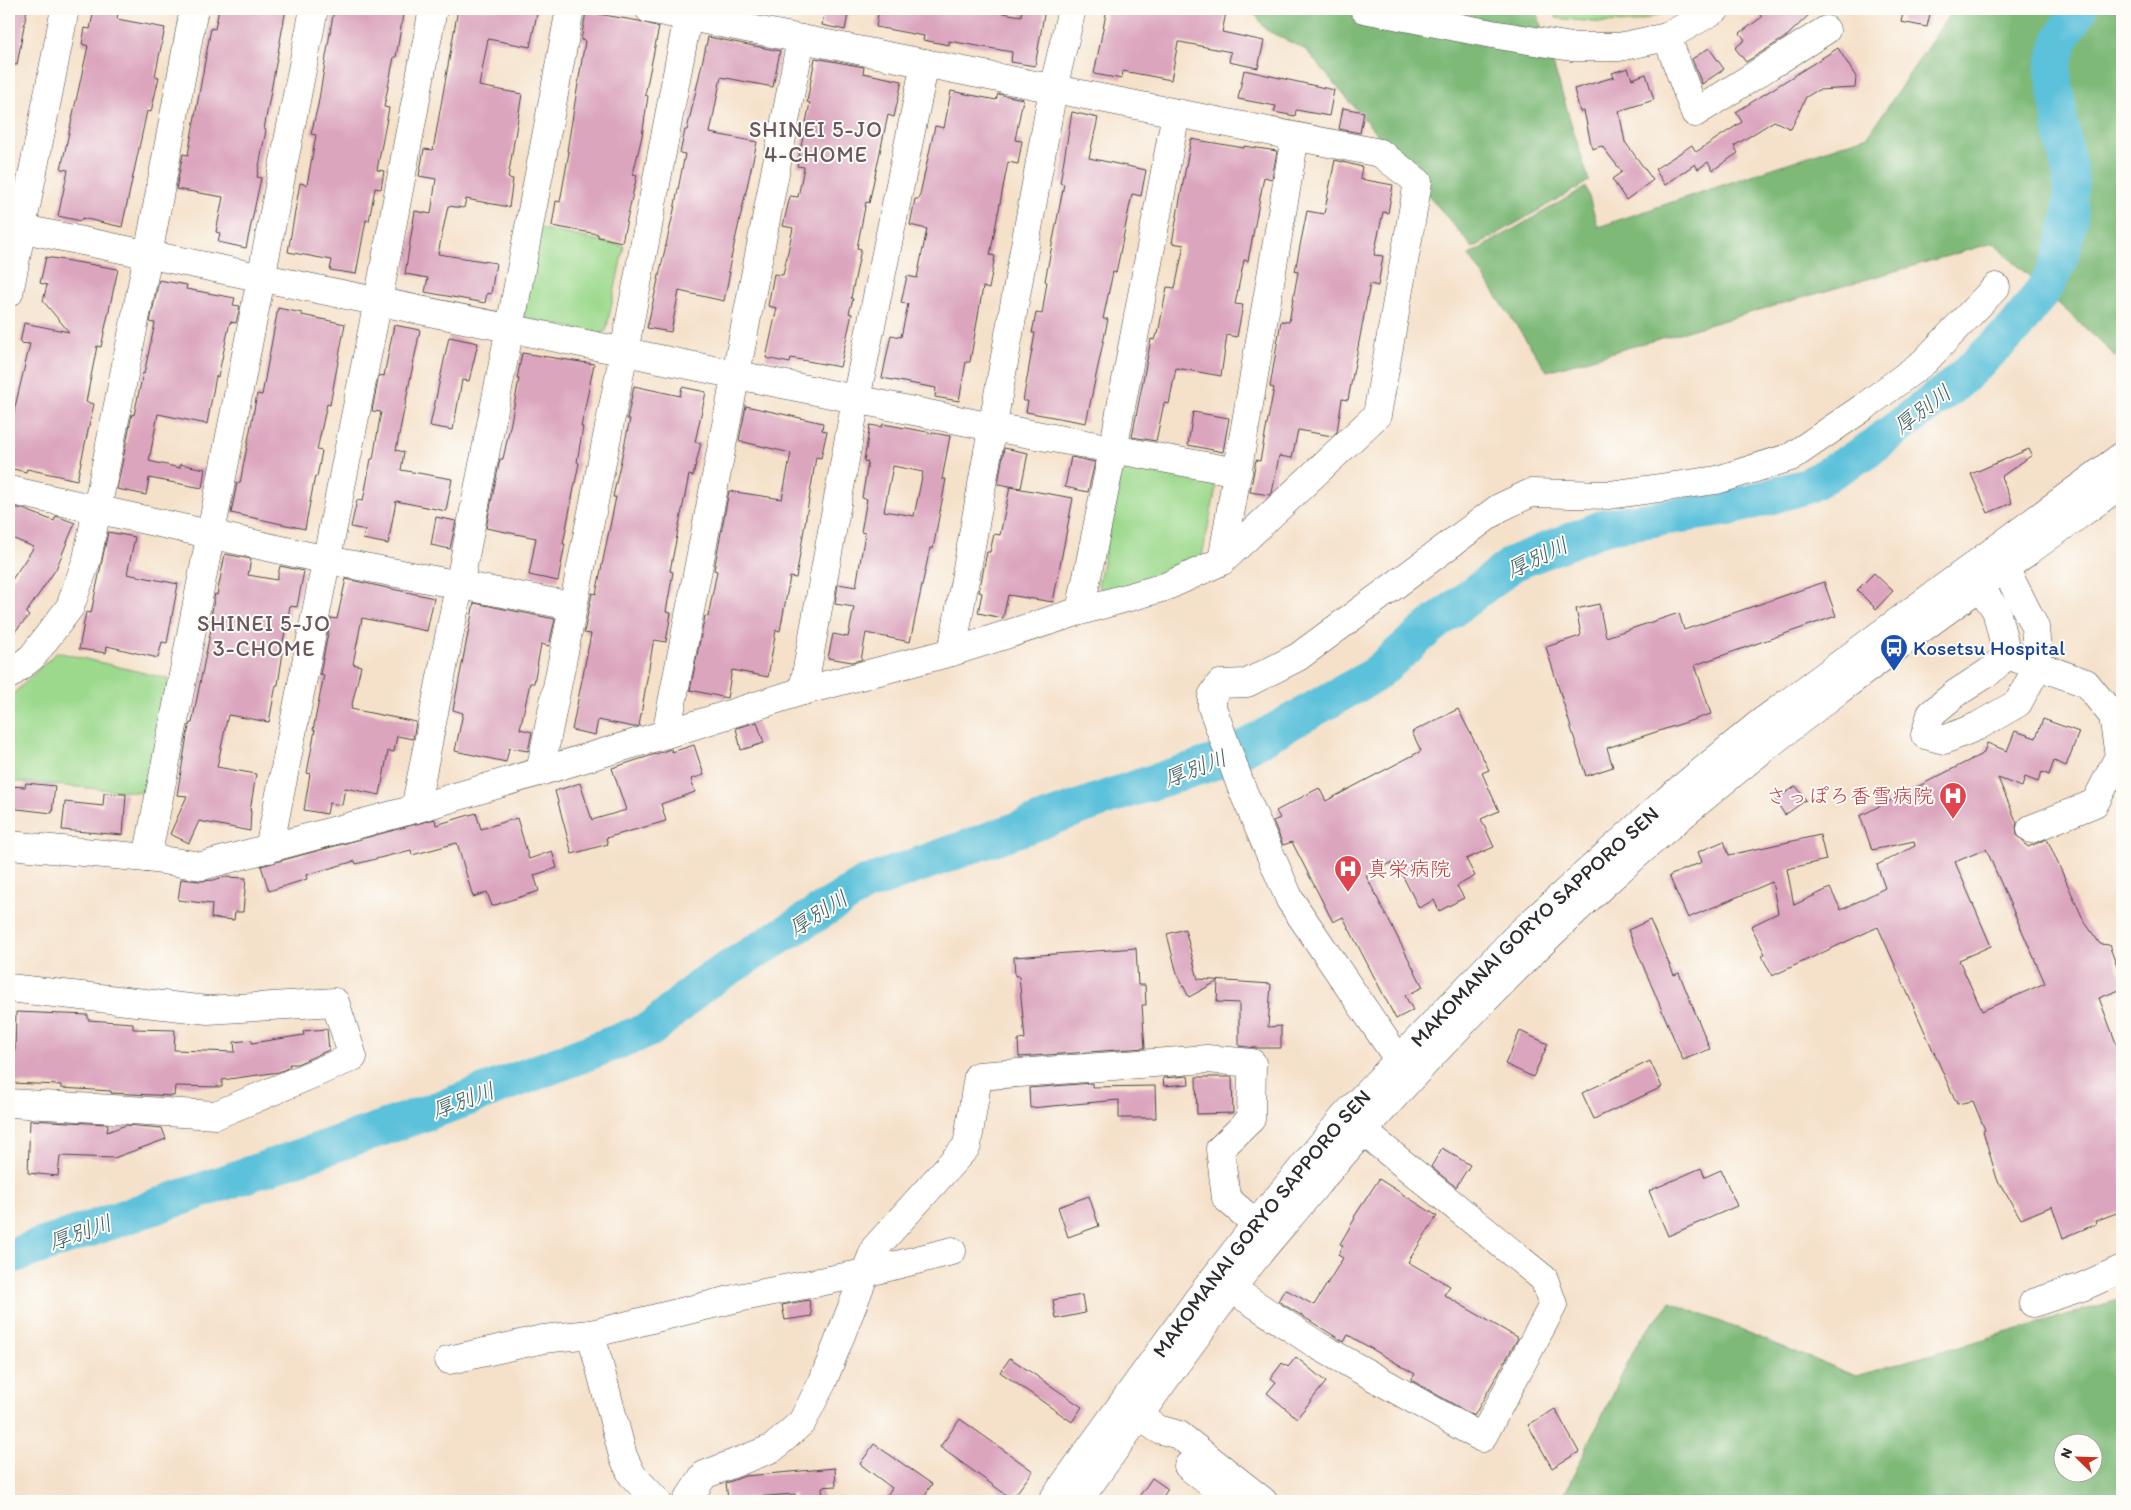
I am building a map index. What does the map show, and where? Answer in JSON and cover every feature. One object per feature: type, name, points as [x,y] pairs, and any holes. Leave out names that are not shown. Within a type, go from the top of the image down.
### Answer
[{"type":"street","points":[[9,293],[15,228],[65,9]]},
{"type":"street","points":[[9,675],[32,657],[70,607],[86,559],[148,254],[194,9]]},
{"type":"street","points":[[146,858],[314,9]]},
{"type":"street","points":[[269,849],[378,302],[433,9]]},
{"type":"street","points":[[415,809],[510,328],[570,9]]},
{"type":"street","points":[[9,845],[146,858],[202,866],[415,809],[803,691],[952,652],[1080,611],[1165,587],[1222,562],[1377,415],[1418,182],[1380,153],[649,9]]},
{"type":"street","points":[[952,652],[1053,89],[1072,9]]},
{"type":"street","points":[[1364,9],[1492,34],[1572,47],[1618,47],[1666,37],[1716,9]]},
{"type":"street","points":[[540,772],[624,352],[688,16]]},
{"type":"street","points":[[1666,37],[1695,113],[1826,30]]},
{"type":"street","points":[[666,734],[801,39]]},
{"type":"street","points":[[803,691],[856,399],[925,63]]},
{"type":"street","points":[[1080,611],[1113,450],[1176,113]]},
{"type":"street","points":[[1222,562],[1296,137]]},
{"type":"street","points":[[15,228],[992,427],[1238,472]]},
{"type":"street","points":[[1398,1059],[1290,900],[1242,789],[1221,734],[1212,702],[1212,696],[1220,684],[1246,683],[1298,657],[1499,508],[1530,493],[1609,495],[1717,480],[1791,457],[1864,407],[1924,362],[1996,287]]},
{"type":"street","name":"MAKOMANAI GORYO SAPPORO SEN","points":[[1052,1501],[1140,1416],[1198,1300],[1256,1224],[1344,1117],[1519,934],[1586,871],[1675,793],[1759,724],[2122,456]]},
{"type":"street","name":"MAKOMANAI GORYO SAPPORO SEN","points":[[1078,1501],[1264,1247],[1363,1131],[1469,1016],[1602,886],[1679,818],[1776,737],[2004,568],[2122,484]]},
{"type":"street","points":[[9,490],[97,511],[327,560],[572,606]]},
{"type":"street","points":[[2004,568],[2035,627],[2038,666],[2018,703],[1978,726],[1944,740],[1925,736],[1931,714],[1960,690],[1990,672],[2008,655]]},
{"type":"street","points":[[1980,587],[1996,610],[2008,655]]},
{"type":"street","points":[[2008,655],[2086,683],[2113,716],[2119,756],[2095,803],[2031,829]]},
{"type":"street","points":[[1960,690],[1974,704],[1978,726]]},
{"type":"street","points":[[2111,772],[2122,797]]},
{"type":"street","points":[[9,988],[208,1010],[334,1002],[353,1057],[216,1115],[9,1108]]},
{"type":"street","points":[[687,1501],[704,1475],[773,1448],[802,1422],[823,1380],[875,1248],[967,1146],[978,1076],[1207,1059],[1252,1063],[1251,1120],[1220,1149],[1226,1198],[1256,1224]]},
{"type":"street","points":[[1232,1289],[1317,1345],[1482,1438],[1553,1305],[1544,1279],[1363,1131]]},
{"type":"street","points":[[449,1360],[543,1339],[592,1334],[738,1298],[865,1273],[952,1251]]},
{"type":"street","points":[[2033,1303],[2082,1287],[2122,1269]]},
{"type":"street","points":[[592,1334],[623,1456],[632,1475],[657,1501]]},
{"type":"street","points":[[1140,1416],[1167,1449],[1232,1501]]},
{"type":"street","points":[[1140,1416],[1179,1435],[1263,1501]]},
{"type":"green space","points":[[1252,9],[1536,9],[1589,181],[1473,248],[1306,50],[1266,30]]},
{"type":"green space","points":[[1553,9],[1676,9],[1633,23],[1593,22],[1556,18]]},
{"type":"green space","points":[[1953,9],[2122,9],[2122,362],[1993,243],[1547,371],[1469,255],[1586,187],[1598,227],[1868,136]]},
{"type":"green space","points":[[538,228],[624,246],[606,331],[599,334],[523,318]]},
{"type":"green space","points":[[1130,465],[1209,479],[1216,488],[1202,556],[1111,596],[1098,586],[1121,473]]},
{"type":"green space","points":[[57,652],[169,679],[146,793],[9,781],[9,698]]},
{"type":"green space","points":[[2122,1299],[2122,1501],[1561,1501],[1639,1340],[1670,1302],[1856,1376]]},
{"type":"building","points":[[9,9],[27,9],[17,65],[9,64]]},
{"type":"building","points":[[94,9],[118,12],[117,19],[165,28],[155,76],[159,77],[151,112],[147,111],[122,227],[82,218],[81,221],[58,216],[68,170],[61,169],[88,46],[82,44],[85,28],[90,29]]},
{"type":"building","points":[[219,9],[286,9],[264,129],[266,130],[257,177],[261,178],[246,248],[218,242],[220,233],[216,232],[223,197],[176,189],[183,154],[188,155],[211,28],[215,29]]},
{"type":"building","points":[[334,9],[404,9],[396,57],[394,57],[384,107],[389,108],[377,170],[384,171],[381,189],[375,188],[369,221],[366,220],[356,274],[330,270],[332,260],[288,252],[300,183],[307,185],[316,135],[311,134],[318,105]]},
{"type":"building","points":[[458,9],[538,9],[530,47],[488,39],[479,86],[522,94],[508,178],[513,179],[509,207],[466,199],[464,208],[448,206],[438,254],[496,263],[491,294],[487,293],[485,303],[425,292],[428,278],[405,274],[415,211],[431,214],[436,179],[419,176],[424,149],[433,150]]},
{"type":"building","points":[[825,9],[849,9],[845,30],[822,25]]},
{"type":"building","points":[[879,9],[980,9],[1021,16],[1022,9],[1045,9],[1035,66],[1011,62],[1012,52],[949,41],[949,45],[923,40],[924,36],[876,27]]},
{"type":"building","points":[[1107,9],[1171,9],[1196,14],[1197,9],[1207,9],[1226,13],[1222,32],[1264,41],[1258,68],[1229,62],[1231,52],[1178,42],[1171,80],[1123,71],[1122,79],[1094,74]]},
{"type":"building","points":[[1754,9],[1815,9],[1786,37],[1746,62],[1735,48],[1745,40],[1740,33],[1762,17]]},
{"type":"building","points":[[1904,9],[1931,9],[1927,27],[1901,22]]},
{"type":"building","points":[[586,12],[639,21],[659,27],[645,95],[648,96],[642,136],[633,174],[637,175],[622,242],[598,237],[598,234],[552,226],[556,201],[560,202],[569,152],[567,151],[585,41],[581,40]]},
{"type":"building","points":[[708,37],[780,51],[773,87],[721,77],[710,133],[757,142],[728,272],[730,272],[724,301],[679,291],[671,332],[647,328],[685,154],[680,153]]},
{"type":"building","points":[[1709,48],[1724,69],[1702,84],[1692,59]]},
{"type":"building","points":[[1838,48],[1856,77],[1855,88],[1818,90],[1806,97],[1791,129],[1774,121],[1734,146],[1738,153],[1713,170],[1708,162],[1698,169],[1695,164],[1665,185],[1655,169],[1692,145],[1696,152],[1742,122],[1736,112]]},
{"type":"building","points":[[815,58],[864,67],[863,73],[902,81],[894,117],[888,115],[869,203],[866,202],[857,248],[861,249],[851,298],[853,299],[849,313],[852,314],[840,367],[791,358],[790,363],[766,358],[777,308],[768,306],[774,274],[783,275],[793,228],[783,226],[790,196],[798,197],[804,167],[797,166],[810,103],[807,102]]},
{"type":"building","points":[[1628,68],[1632,79],[1646,74],[1654,100],[1619,111],[1625,142],[1653,180],[1626,200],[1612,179],[1622,172],[1602,146],[1592,149],[1584,111],[1580,112],[1574,89],[1614,77],[1612,73]]},
{"type":"building","points":[[1244,70],[1334,90],[1329,116],[1296,110],[1295,116],[1274,112],[1276,106],[1238,99]]},
{"type":"building","points":[[951,91],[996,100],[998,94],[1023,99],[1015,140],[1022,141],[1018,164],[1008,162],[990,255],[995,256],[989,289],[983,287],[970,362],[966,362],[959,401],[935,397],[936,388],[882,378],[891,335],[901,337],[908,304],[901,303],[907,276],[917,278],[927,229],[910,225],[915,199],[919,199],[935,126],[944,128]]},
{"type":"building","points":[[1343,108],[1364,112],[1360,133],[1339,129]]},
{"type":"building","points":[[1072,112],[1098,118],[1089,158],[1146,170],[1141,196],[1132,194],[1116,273],[1113,272],[1103,319],[1108,319],[1086,423],[1026,412],[1028,401],[1023,401],[1035,333],[1032,333],[1036,313],[1042,314],[1047,282],[1045,281],[1064,184],[1060,183]]},
{"type":"building","points":[[1191,139],[1244,148],[1244,146],[1277,151],[1272,179],[1264,177],[1248,261],[1244,260],[1235,304],[1243,305],[1237,337],[1227,335],[1221,376],[1176,368],[1169,404],[1164,403],[1156,441],[1132,437],[1151,339],[1154,340],[1156,334],[1158,334],[1167,287],[1175,288],[1184,245],[1172,243]]},
{"type":"building","points":[[1335,160],[1362,167],[1360,179],[1393,185],[1388,213],[1383,212],[1374,255],[1383,256],[1378,286],[1370,284],[1348,400],[1342,399],[1337,432],[1332,436],[1298,430],[1292,458],[1279,456],[1272,493],[1269,495],[1250,492],[1256,460],[1260,461],[1274,388],[1270,387],[1281,321],[1289,322],[1298,272],[1295,271],[1307,211],[1324,214]]},
{"type":"building","points":[[46,257],[118,269],[101,347],[97,346],[86,402],[94,404],[77,480],[27,469],[26,472],[9,468],[9,432],[30,344],[20,343],[24,323],[69,332],[43,301],[47,285],[40,283]]},
{"type":"building","points":[[159,280],[187,285],[186,289],[235,298],[233,305],[240,306],[236,323],[230,322],[218,377],[216,376],[207,424],[158,414],[149,461],[180,468],[180,464],[205,469],[202,488],[149,478],[146,495],[117,489],[132,414],[134,415],[155,323],[150,322]]},
{"type":"building","points":[[278,308],[345,324],[330,405],[327,404],[317,450],[322,451],[317,477],[315,476],[305,529],[231,513],[237,483],[240,483],[257,394],[262,395]]},
{"type":"building","points":[[394,325],[420,330],[396,450],[404,452],[401,470],[452,479],[446,511],[396,501],[388,544],[363,539],[365,530],[351,527],[357,500],[363,501],[371,459],[373,459],[381,412],[372,411],[379,375],[384,376]]},
{"type":"building","points":[[449,337],[478,343],[469,381],[462,380],[453,430],[430,426]]},
{"type":"building","points":[[522,353],[594,364],[581,427],[583,427],[577,462],[579,463],[563,544],[565,544],[558,581],[529,575],[536,538],[486,528],[500,459],[503,459],[511,422]]},
{"type":"building","points":[[634,386],[680,396],[682,387],[706,392],[695,442],[701,443],[693,476],[689,475],[670,571],[673,572],[666,612],[671,613],[666,642],[655,640],[653,644],[639,726],[634,727],[598,720],[595,735],[572,730],[591,634],[584,633],[592,593],[596,594],[616,497],[613,497],[630,419],[627,419]]},
{"type":"building","points":[[746,406],[823,423],[822,430],[827,431],[821,458],[816,457],[796,578],[790,577],[780,631],[776,630],[768,677],[732,670],[727,698],[690,690],[705,616],[708,617],[717,571],[714,570],[729,491],[782,499],[791,453],[739,441]]},
{"type":"building","points":[[1193,412],[1229,418],[1223,452],[1188,445]]},
{"type":"building","points":[[883,424],[950,436],[942,479],[946,479],[933,549],[930,548],[910,642],[866,633],[861,660],[852,662],[828,658],[833,634],[848,637],[854,607],[835,604],[838,584],[856,587],[865,533],[861,532],[867,499],[862,498],[868,462],[864,461],[870,425],[882,427]],"holes":[[[893,466],[923,472],[914,516],[884,511]]]},
{"type":"building","points":[[1004,448],[1028,453],[1021,488],[998,484]]},
{"type":"building","points":[[2029,449],[2032,455],[2001,477],[2012,503],[1988,513],[1971,474]]},
{"type":"building","points":[[1071,457],[1095,462],[1088,492],[1065,487]]},
{"type":"building","points":[[1010,487],[1073,498],[1053,602],[1008,595],[1003,618],[978,613],[982,593],[979,592],[987,552],[990,552],[994,534],[1000,535]]},
{"type":"building","points":[[9,506],[23,509],[54,521],[56,516],[75,523],[56,569],[26,613],[29,616],[9,638],[9,584],[34,547],[9,537]]},
{"type":"building","points":[[436,517],[456,521],[450,549],[431,545]]},
{"type":"building","points":[[108,532],[135,537],[127,574],[178,584],[167,643],[162,642],[158,658],[107,646],[106,653],[79,649],[86,612],[91,613]]},
{"type":"building","points":[[225,554],[251,559],[248,575],[277,580],[280,566],[304,571],[297,607],[290,606],[281,652],[283,652],[278,685],[276,685],[269,722],[228,715],[217,767],[256,774],[250,811],[250,831],[199,821],[189,843],[170,834],[187,796],[177,795],[187,736],[190,723],[192,723],[211,629],[209,628],[215,594],[217,595]]},
{"type":"building","points":[[1874,573],[1893,591],[1876,609],[1857,590]]},
{"type":"building","points":[[346,579],[434,598],[427,631],[362,618],[353,664],[361,666],[351,709],[416,722],[413,739],[397,736],[394,752],[388,751],[380,795],[345,788],[342,805],[329,803],[327,814],[304,810],[310,774],[307,773],[315,730],[313,730],[324,675],[320,674],[331,618],[337,619]]},
{"type":"building","points":[[1824,582],[1836,616],[1695,665],[1711,714],[1607,748],[1613,767],[1586,776],[1546,647],[1580,636],[1576,609],[1599,604],[1606,637],[1679,613],[1684,630]]},
{"type":"building","points":[[474,603],[555,619],[549,646],[541,644],[534,683],[530,683],[520,729],[532,732],[528,751],[509,748],[506,762],[455,751],[463,713],[453,710]]},
{"type":"building","points":[[1458,709],[1489,770],[1482,773],[1499,811],[1481,819],[1494,847],[1466,859],[1475,876],[1457,886],[1464,898],[1439,911],[1434,900],[1419,908],[1395,861],[1366,876],[1423,987],[1405,996],[1413,1010],[1396,1019],[1343,917],[1333,922],[1292,842],[1283,845],[1273,821],[1280,818],[1276,811],[1319,788],[1326,801],[1421,751],[1412,732]]},
{"type":"building","points":[[2043,719],[2079,732],[2066,766],[2054,761],[2049,775],[2042,772],[2038,782],[2025,777],[2022,787],[1998,778],[2017,823],[2017,835],[2028,847],[2047,839],[2084,921],[2100,944],[2109,945],[2122,980],[2122,989],[2099,998],[2122,1059],[2122,1211],[2095,1221],[2096,1224],[2063,1238],[2052,1206],[2021,1219],[1997,1179],[1983,1131],[1985,1130],[1973,1101],[1957,1104],[1878,927],[1772,976],[1762,956],[1765,954],[1751,926],[1778,913],[1772,882],[1688,918],[1669,876],[1702,862],[1698,852],[1724,841],[1729,855],[1820,835],[1826,860],[1787,869],[1794,905],[1830,888],[1841,910],[1885,888],[1877,865],[1915,846],[1914,841],[1872,850],[1860,816],[1984,753],[1987,743],[2007,751],[2015,731],[2036,738]],"holes":[[[1986,849],[2045,983],[1982,1011],[1959,960],[1991,946],[1955,862]]]},
{"type":"building","points":[[757,722],[764,743],[741,750],[736,728]]},
{"type":"building","points":[[694,745],[704,775],[691,779],[695,792],[661,804],[666,821],[606,838],[608,844],[572,854],[555,791],[580,783],[592,820],[626,810],[612,768],[671,749],[672,752]]},
{"type":"building","points":[[26,783],[55,786],[52,813],[9,808],[9,786],[25,787]]},
{"type":"building","points":[[1796,786],[1806,800],[1785,815],[1775,800]]},
{"type":"building","points":[[104,793],[126,794],[123,835],[62,830],[65,802],[103,806]]},
{"type":"building","points":[[476,813],[481,829],[517,818],[529,859],[552,851],[557,868],[534,875],[539,891],[492,906],[487,892],[473,897],[457,843],[412,855],[411,850],[356,864],[355,861],[306,875],[307,879],[269,891],[261,866],[435,819],[436,825]]},
{"type":"building","points":[[223,877],[246,878],[243,912],[235,912],[234,920],[211,918],[212,904],[178,900],[181,879],[200,881]]},
{"type":"building","points":[[1650,920],[1674,975],[1679,973],[1710,1049],[1683,1060],[1628,930]]},
{"type":"building","points":[[1185,929],[1198,979],[1271,984],[1268,1027],[1281,1026],[1281,1048],[1239,1046],[1239,1003],[1217,1002],[1218,981],[1189,997],[1177,974],[1167,934]]},
{"type":"building","points":[[1136,948],[1138,985],[1145,985],[1146,1005],[1142,1005],[1145,1048],[1019,1057],[1018,1040],[1025,1039],[1019,976],[1015,976],[1014,957]]},
{"type":"building","points":[[16,1012],[88,1015],[88,1020],[133,1023],[133,1029],[175,1030],[174,1050],[235,1052],[234,1042],[252,1040],[252,1043],[304,1035],[303,1031],[327,1029],[329,1050],[297,1064],[289,1064],[290,1067],[279,1072],[222,1080],[222,1087],[175,1086],[174,1096],[111,1093],[111,1091],[61,1088],[61,1085],[10,1083],[11,1050],[15,1050]]},
{"type":"building","points":[[1520,1031],[1548,1044],[1533,1077],[1505,1064]]},
{"type":"building","points":[[1650,1061],[1662,1087],[1594,1119],[1582,1093]]},
{"type":"building","points":[[1188,1076],[1189,1084],[1164,1086],[1163,1078]]},
{"type":"building","points":[[1196,1077],[1232,1077],[1233,1113],[1197,1114]]},
{"type":"building","points":[[1092,1083],[1092,1087],[1155,1086],[1156,1118],[1119,1118],[1119,1100],[1030,1108],[1029,1088]]},
{"type":"building","points":[[30,1120],[108,1124],[107,1132],[126,1125],[162,1128],[166,1139],[114,1158],[60,1156],[58,1176],[28,1173]]},
{"type":"building","points":[[1442,1148],[1470,1165],[1456,1187],[1431,1167]]},
{"type":"building","points":[[1701,1168],[1705,1177],[1721,1170],[1737,1206],[1668,1236],[1649,1191]]},
{"type":"building","points":[[1379,1179],[1437,1216],[1408,1262],[1450,1286],[1444,1295],[1518,1338],[1474,1416],[1411,1380],[1415,1374],[1348,1335],[1344,1342],[1278,1301],[1285,1289],[1314,1305],[1343,1258],[1338,1255],[1343,1246],[1340,1244],[1354,1217]]},
{"type":"building","points":[[1089,1196],[1099,1226],[1068,1237],[1058,1207]]},
{"type":"building","points":[[1082,1295],[1085,1313],[1056,1319],[1053,1300]]},
{"type":"building","points":[[809,1300],[812,1316],[785,1320],[782,1305]]},
{"type":"building","points":[[1296,1357],[1326,1382],[1297,1418],[1267,1393],[1276,1382],[1271,1378],[1282,1363],[1288,1367]]},
{"type":"building","points":[[1010,1358],[1082,1407],[1072,1422],[1000,1372]]},
{"type":"building","points":[[1555,1409],[1579,1452],[1552,1468],[1528,1425]]},
{"type":"building","points":[[960,1419],[1033,1471],[1012,1499],[940,1447]]},
{"type":"building","points":[[874,1444],[932,1484],[921,1501],[883,1501],[892,1488],[860,1464]]},
{"type":"building","points":[[835,1468],[836,1486],[822,1487],[823,1501],[795,1501],[795,1494],[728,1499],[726,1483],[745,1476]]},
{"type":"building","points":[[1152,1478],[1168,1489],[1160,1501],[1136,1501]]},
{"type":"waterway","name":"厚別川","points":[[9,1257],[455,1103],[651,1029],[703,984],[865,884],[1117,794],[1224,759],[1373,676],[1430,627],[1514,563],[1607,526],[1730,508],[1807,486],[1864,453],[1954,385],[2016,327],[2049,282],[2061,256],[2070,218],[2071,180],[2061,128],[2053,69],[2060,41],[2079,9]]},
{"type":"waterway","points":[[1542,1501],[1544,1498],[1567,1501]]},
{"type":"place","name":"Kosetsu Hospital","points":[[1894,672]]},
{"type":"place","name":"さっぽろ香雪病院","points":[[1953,820]]},
{"type":"place","name":"真栄病院","points":[[1348,893]]},
{"type":"district","name":"SHINEI 5-JO 4-CHOME","points":[[816,142]]},
{"type":"district","name":"SHINEI 5-JO 3-CHOME","points":[[264,636]]}]
